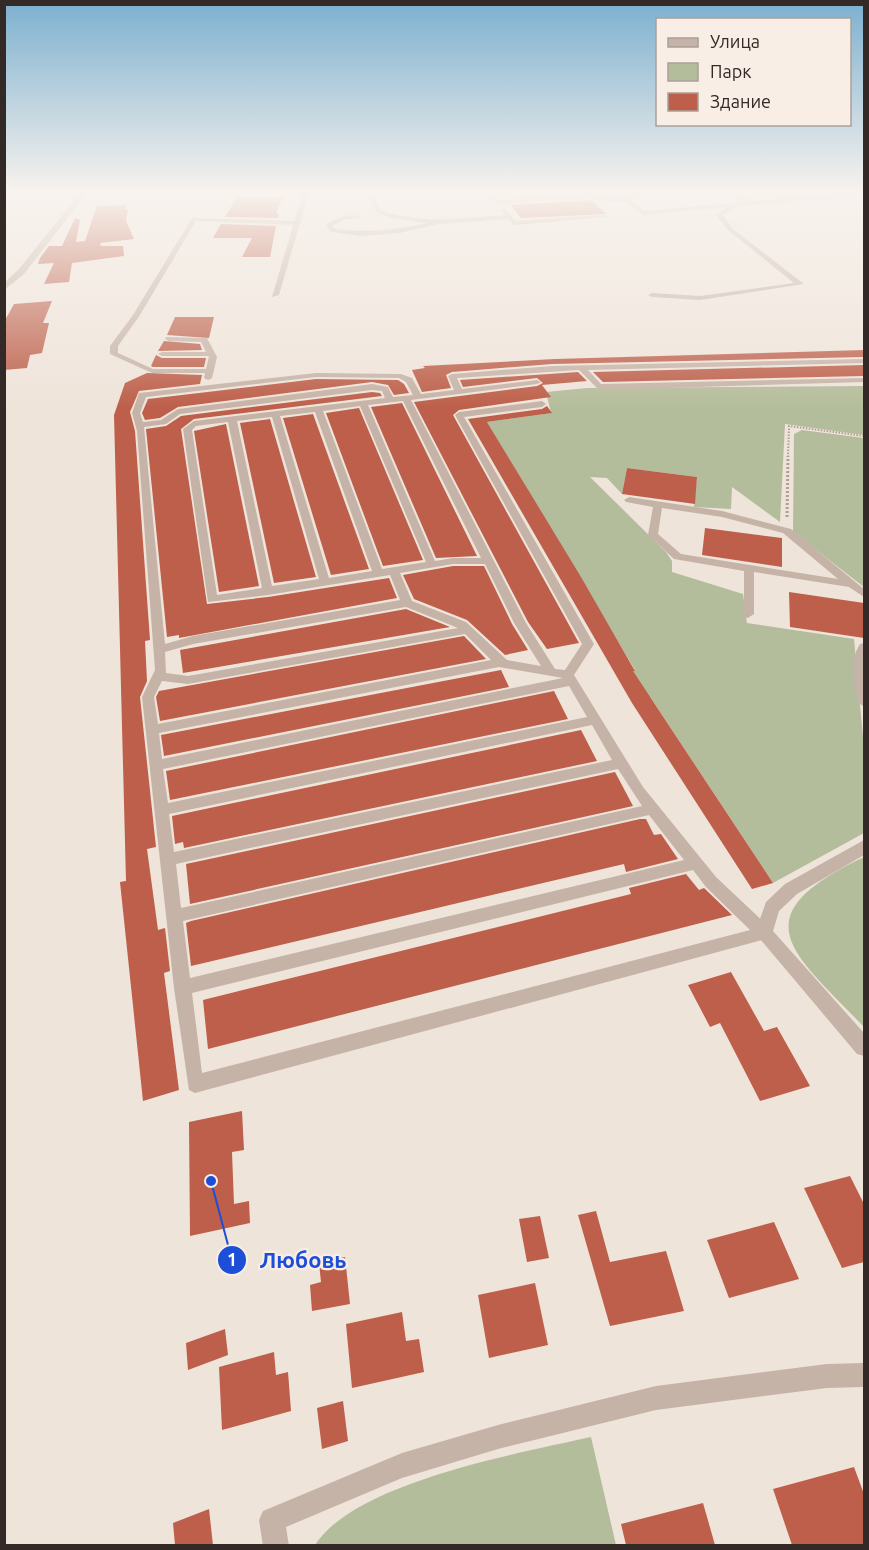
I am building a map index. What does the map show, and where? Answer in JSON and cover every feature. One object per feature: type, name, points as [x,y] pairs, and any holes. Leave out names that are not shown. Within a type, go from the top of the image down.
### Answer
[{"type":"street","points":[[4,288],[27,264]]},
{"type":"street","points":[[275,295],[285,264]]},
{"type":"street","points":[[864,847],[791,889],[772,907],[764,933],[864,1047]]},
{"type":"street","points":[[276,1545],[272,1520],[402,1467],[498,1437],[656,1398],[827,1376],[864,1375]]},
{"type":"lane","points":[[167,264],[114,346],[114,354],[152,371],[209,371]]},
{"type":"lane","points":[[652,295],[700,298],[800,284],[775,264]]},
{"type":"lane","points":[[169,339],[204,340],[211,354],[205,388]]},
{"type":"lane","points":[[162,354],[211,354]]},
{"type":"lane","points":[[459,392],[452,376],[582,368],[864,361]]},
{"type":"lane","points":[[582,368],[599,387],[864,380]]},
{"type":"lane","points":[[152,730],[501,662],[570,678],[621,764],[652,809],[696,863],[764,933],[195,1084],[182,988],[148,697],[161,670],[139,425],[136,413],[142,395],[316,375],[391,375],[409,380],[413,398],[489,561],[520,623],[551,672]]},
{"type":"lane","points":[[489,561],[453,561],[212,600],[187,429],[194,424],[275,413],[537,382]]},
{"type":"lane","points":[[139,425],[163,422],[178,412],[372,387],[385,389],[390,399]]},
{"type":"lane","points":[[362,402],[432,565]]},
{"type":"lane","points":[[542,404],[459,415],[588,644],[570,678]]},
{"type":"lane","points":[[318,408],[378,573]]},
{"type":"lane","points":[[275,413],[325,582]]},
{"type":"lane","points":[[232,419],[268,591]]},
{"type":"lane","points":[[629,500],[722,514],[787,531],[864,594]]},
{"type":"lane","points":[[658,504],[653,535],[678,556],[853,584]]},
{"type":"lane","points":[[748,614],[749,568]]},
{"type":"lane","points":[[394,571],[407,603]]},
{"type":"lane","points":[[160,649],[193,640],[407,603],[462,624],[501,662]]},
{"type":"lane","points":[[158,676],[188,680],[467,630]]},
{"type":"lane","points":[[864,647],[860,653],[859,663],[864,702]]},
{"type":"lane","points":[[156,765],[570,678]]},
{"type":"lane","points":[[161,810],[595,720]]},
{"type":"lane","points":[[167,860],[621,764]]},
{"type":"lane","points":[[174,916],[652,809]]},
{"type":"lane","points":[[182,988],[696,863]]},
{"type":"path","points":[[787,531],[789,426],[864,436]]},
{"type":"green space","points":[[864,386],[864,435],[785,424],[780,522],[732,487],[731,509],[694,507],[697,477],[627,468],[622,494],[607,478],[590,477],[666,552],[672,561],[672,572],[743,594],[747,623],[854,639],[864,748],[864,833],[773,883],[651,698],[618,674],[635,670],[487,422],[551,413],[546,392],[587,388]]},
{"type":"green space","points":[[802,430],[864,438],[864,587],[793,532],[794,434]]},
{"type":"green space","points":[[864,857],[864,1027],[799,956],[790,936],[790,917],[801,898],[825,878]]},
{"type":"green space","points":[[591,1437],[616,1545],[315,1545],[335,1523],[365,1504],[401,1487],[441,1473]]},
{"type":"building","points":[[53,264],[72,264],[69,282],[44,284]]},
{"type":"building","points":[[52,301],[43,323],[49,323],[42,353],[30,355],[27,368],[4,370],[4,322],[14,304]]},
{"type":"building","points":[[175,317],[214,317],[209,338],[167,335]]},
{"type":"building","points":[[164,341],[200,344],[202,350],[158,351]]},
{"type":"building","points":[[864,350],[864,357],[552,364],[452,372],[446,375],[451,388],[422,392],[412,370],[425,368],[423,366],[555,359]]},
{"type":"building","points":[[156,355],[162,358],[206,358],[204,367],[153,367],[151,366]]},
{"type":"building","points":[[864,365],[864,376],[603,382],[593,372]]},
{"type":"building","points":[[578,372],[587,381],[542,385],[551,397],[459,410],[453,415],[579,643],[547,649],[528,622],[414,402],[537,386],[543,383],[537,378],[463,387],[460,380]]},
{"type":"building","points":[[147,373],[202,375],[200,384],[139,391],[130,412],[135,431],[150,640],[145,641],[147,681],[140,697],[156,847],[147,849],[158,930],[165,928],[170,971],[164,973],[179,1090],[143,1101],[120,882],[126,881],[114,415],[125,383]]},
{"type":"building","points":[[316,379],[398,380],[404,384],[409,393],[394,395],[388,385],[372,382],[178,407],[160,418],[145,420],[142,413],[148,399]]},
{"type":"building","points":[[372,392],[380,393],[382,396],[194,419],[181,429],[207,604],[389,578],[397,598],[179,638],[179,635],[167,637],[146,429],[166,426],[181,416]]},
{"type":"building","points":[[402,403],[477,556],[436,558],[371,407]]},
{"type":"building","points":[[547,406],[552,413],[487,422],[581,577],[635,671],[633,671],[773,883],[752,889],[632,703],[468,419],[542,409]]},
{"type":"building","points":[[359,408],[423,560],[383,566],[326,413]]},
{"type":"building","points":[[313,414],[369,569],[331,575],[283,418]]},
{"type":"building","points":[[270,419],[316,577],[274,583],[240,423]]},
{"type":"building","points":[[226,424],[259,586],[219,592],[194,431]]},
{"type":"building","points":[[627,468],[697,477],[695,504],[622,494]]},
{"type":"building","points":[[705,528],[782,538],[782,567],[702,555]]},
{"type":"building","points":[[453,566],[484,566],[512,624],[528,650],[505,655],[467,620],[414,599],[403,575]]},
{"type":"building","points":[[789,592],[864,603],[864,638],[790,627]]},
{"type":"building","points":[[406,609],[450,627],[183,673],[180,650]]},
{"type":"building","points":[[464,636],[486,659],[160,721],[156,697],[159,691]]},
{"type":"building","points":[[501,670],[509,687],[164,756],[161,735]]},
{"type":"building","points":[[554,691],[568,719],[170,800],[166,771]]},
{"type":"building","points":[[581,730],[597,761],[184,848],[183,842],[175,844],[172,816]]},
{"type":"building","points":[[615,772],[633,806],[190,904],[186,864]]},
{"type":"building","points":[[646,819],[654,835],[661,834],[678,859],[626,872],[624,864],[191,966],[186,923],[191,921]]},
{"type":"building","points":[[686,874],[699,890],[704,888],[732,915],[208,1049],[203,1000],[631,894],[629,888]]},
{"type":"building","points":[[731,972],[764,1031],[777,1027],[810,1086],[760,1101],[720,1023],[710,1027],[688,985]]},
{"type":"building","points":[[242,1111],[244,1150],[232,1152],[234,1204],[249,1201],[250,1223],[190,1236],[189,1122]]},
{"type":"building","points":[[850,1176],[864,1204],[864,1262],[842,1268],[804,1188]]},
{"type":"building","points":[[596,1211],[610,1262],[666,1251],[684,1311],[610,1326],[578,1215]]},
{"type":"building","points":[[540,1216],[549,1258],[527,1262],[519,1219]]},
{"type":"building","points":[[774,1222],[799,1279],[729,1298],[707,1240]]},
{"type":"building","points":[[345,1257],[350,1304],[312,1311],[310,1285],[321,1282],[319,1263]]},
{"type":"building","points":[[535,1283],[548,1345],[489,1358],[478,1295]]},
{"type":"building","points":[[402,1312],[406,1341],[419,1339],[424,1372],[352,1388],[346,1324]]},
{"type":"building","points":[[225,1329],[228,1355],[188,1370],[186,1343]]},
{"type":"building","points":[[274,1352],[276,1375],[288,1372],[291,1411],[222,1430],[219,1367]]},
{"type":"building","points":[[343,1401],[348,1441],[322,1449],[317,1408]]},
{"type":"building","points":[[854,1467],[864,1494],[864,1545],[792,1545],[773,1489]]},
{"type":"building","points":[[703,1503],[715,1545],[626,1545],[621,1524]]},
{"type":"building","points":[[209,1509],[213,1545],[175,1545],[173,1523]]},
{"type":"place","name":"Любовь","points":[[211,1181]]}]
